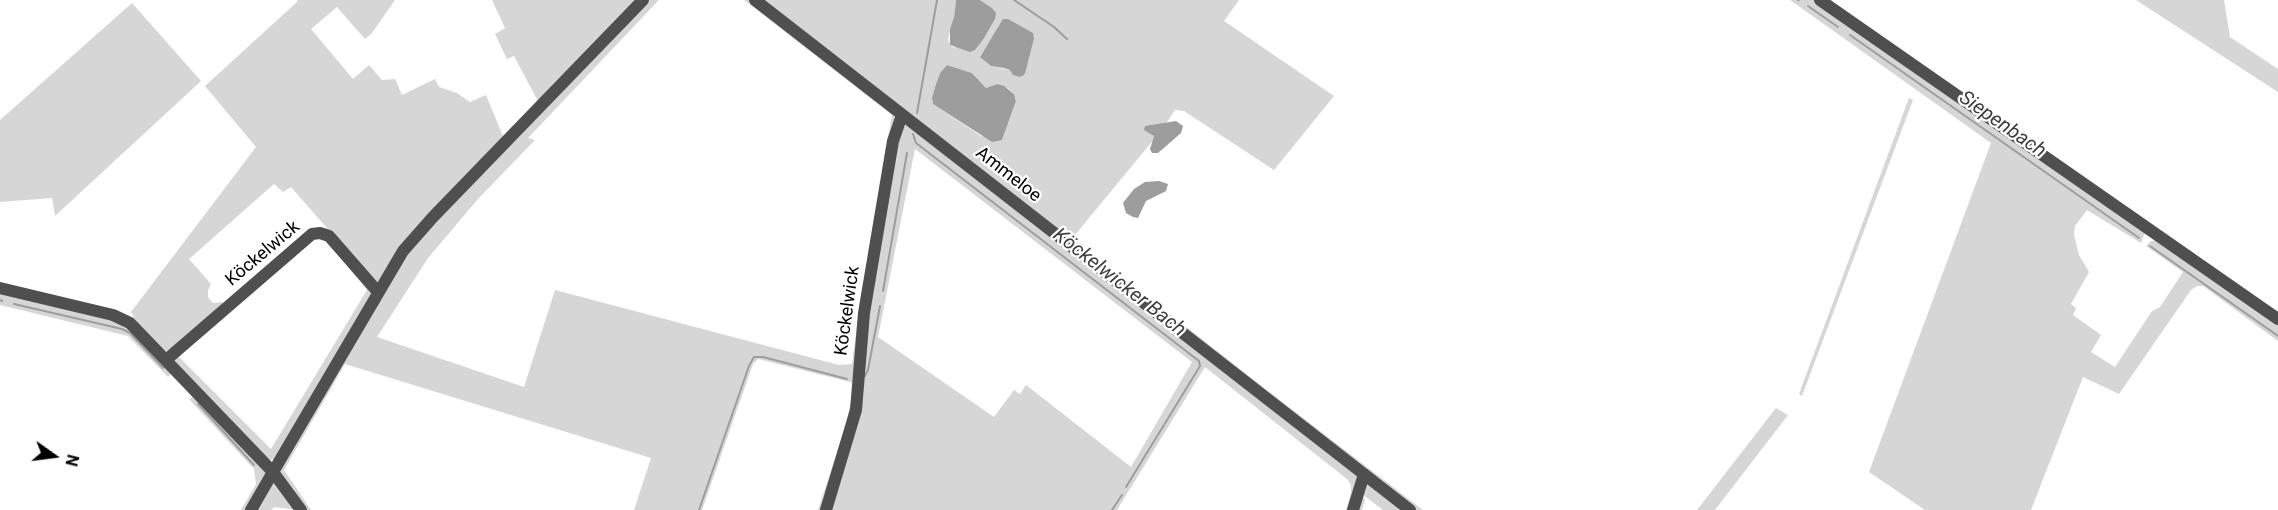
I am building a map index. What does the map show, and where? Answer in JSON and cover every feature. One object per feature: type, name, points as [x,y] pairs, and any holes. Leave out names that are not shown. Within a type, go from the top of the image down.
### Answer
[{"type":"street","points":[[251,510],[403,251],[433,217],[643,0]]},
{"type":"street","name":"Ammeloe","points":[[755,0],[1410,510]]},
{"type":"street","points":[[1821,0],[2278,319]]},
{"type":"street","name":"Köckelwick","points":[[826,510],[856,410],[864,313],[892,141],[902,115]]},
{"type":"street","name":"Köckelwick","points":[[166,360],[312,234],[320,233],[329,236],[378,292]]},
{"type":"street","points":[[0,288],[119,317],[130,323],[273,472],[301,510]]},
{"type":"street","points":[[1353,510],[1364,474]]},
{"type":"shaded area","points":[[297,0],[395,0],[372,33],[365,39],[337,7],[311,29],[353,79],[369,65],[382,80],[395,79],[402,95],[435,79],[439,87],[457,93],[470,102],[486,95],[504,139],[378,283],[375,283],[291,187],[283,192],[274,184],[189,259],[211,284],[208,297],[213,303],[222,302],[225,306],[172,352],[164,350],[131,312],[256,147],[205,86]]},
{"type":"shaded area","points":[[492,0],[639,0],[539,103],[514,56],[507,59],[495,34],[505,28]]},
{"type":"shaded area","points":[[647,0],[659,0],[528,138],[535,140],[478,199],[428,258],[377,337],[524,387],[555,290],[839,365],[852,364],[892,115],[744,0],[751,0],[895,113],[863,307],[853,410],[824,510],[818,510],[846,425],[854,383],[758,359],[753,364],[702,510],[634,510],[651,458],[345,364],[284,470],[311,510],[304,510],[278,470],[400,263],[435,220]]},
{"type":"shaded area","points":[[759,0],[956,0],[948,39],[954,48],[992,8],[980,0],[1239,0],[1224,21],[1334,96],[1274,170],[1184,111],[1175,110],[1165,125],[1147,126],[1155,138],[1070,241]],"holes":[[[1034,39],[1026,70],[1010,70],[991,66],[980,56],[990,41]],[[947,65],[972,73],[986,88],[997,84],[1014,94],[1016,101],[1002,140],[981,136],[933,104],[932,98],[940,73]]]},
{"type":"shaded area","points":[[956,0],[980,0],[996,13],[984,38],[975,50],[970,52],[950,45],[950,29]]},
{"type":"shaded area","points":[[1790,0],[1817,0],[2145,232],[2141,243],[2087,210],[2075,226],[2074,235],[2079,255],[2089,272],[2071,304],[2076,308],[2073,315],[2101,335],[2091,352],[2115,367],[2152,311],[2160,307],[2183,272],[2146,246],[2151,241],[2159,240],[2278,323],[2278,341],[2203,286],[2197,286],[2191,290],[2119,394],[2083,377],[2031,510],[1925,510],[1869,472],[1991,143]]},
{"type":"shaded area","points":[[2136,0],[2224,0],[2230,37],[2278,69],[2278,92]]},
{"type":"shaded area","points":[[132,3],[201,81],[55,216],[52,198],[0,202],[0,120]]},
{"type":"shaded area","points":[[1003,19],[1008,19],[1033,33],[1034,39],[1026,70],[1020,77],[1013,75],[1010,70],[991,66],[980,57]]},
{"type":"shaded area","points":[[947,65],[972,73],[986,88],[997,84],[1004,86],[1014,94],[1016,101],[1002,140],[992,142],[933,104],[932,98],[940,73]]},
{"type":"shaded area","points":[[1909,98],[1913,100],[1802,396],[1799,394]]},
{"type":"shaded area","points":[[1176,121],[1183,126],[1181,133],[1158,153],[1152,153],[1150,149],[1154,136],[1144,130],[1145,126]]},
{"type":"shaded area","points":[[906,125],[1358,473],[1351,510],[1346,510],[1351,492],[1351,485],[1347,479],[1205,367],[1117,510],[829,510],[848,453],[866,314],[901,129]],"holes":[[[915,149],[1192,362],[1131,467],[1026,385],[1020,394],[1014,390],[994,417],[878,337]]]},
{"type":"shaded area","points":[[1159,181],[1168,184],[1166,191],[1146,201],[1138,218],[1126,213],[1123,203],[1134,189],[1145,182]]},
{"type":"shaded area","points":[[352,264],[372,294],[276,459],[265,458],[174,362],[177,355],[271,449],[367,290],[348,267]]},
{"type":"shaded area","points":[[0,291],[119,320],[172,373],[168,377],[128,336],[0,305]]},
{"type":"shaded area","points":[[1166,311],[1423,510],[1416,510],[1168,318]]},
{"type":"shaded area","points":[[194,396],[266,471],[266,476],[247,510],[241,510],[256,484],[254,469],[189,399]]},
{"type":"shaded area","points":[[1776,408],[1788,415],[1715,510],[1697,510]]},
{"type":"shaded area","points":[[273,482],[298,510],[274,507],[271,510],[255,510]]},
{"type":"shaded area","points":[[1366,483],[1408,510],[1383,510],[1362,494],[1365,500],[1362,510],[1356,510]]},
{"type":"waterway","name":"Köckelwicker Bach","points":[[917,113],[937,0]]},
{"type":"waterway","points":[[1014,0],[1054,27],[1067,39]]},
{"type":"waterway","name":"Siepenbach","points":[[1808,6],[1838,27]]},
{"type":"waterway","name":"Siepenbach","points":[[1850,35],[2139,238]]},
{"type":"waterway","name":"Köckelwicker Bach","points":[[913,134],[916,143],[1199,361],[1200,366],[1126,487]]},
{"type":"waterway","points":[[883,291],[907,153]]},
{"type":"waterway","name":"Siepenbach","points":[[2150,246],[2278,336]]},
{"type":"waterway","points":[[14,304],[122,329],[130,333],[163,368]]},
{"type":"waterway","points":[[865,376],[880,306]]},
{"type":"waterway","points":[[699,510],[754,357],[763,357],[847,379]]},
{"type":"waterway","points":[[198,404],[254,465]]},
{"type":"waterway","name":"Köckelwicker Bach","points":[[1112,510],[1122,495]]}]
